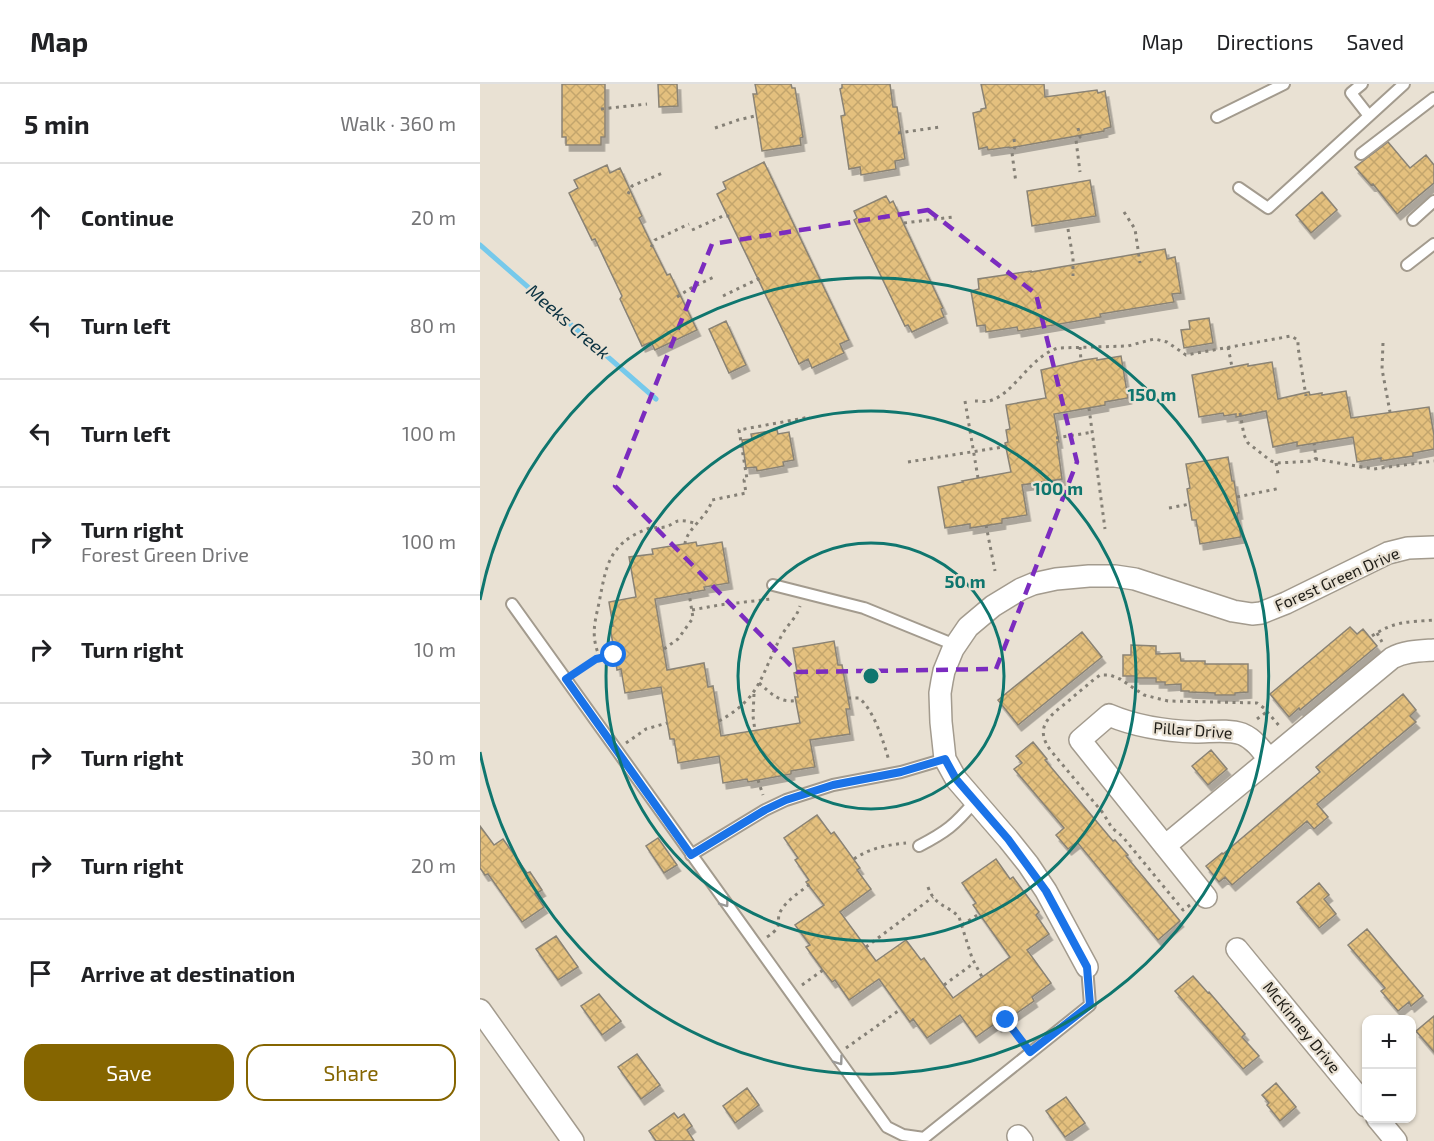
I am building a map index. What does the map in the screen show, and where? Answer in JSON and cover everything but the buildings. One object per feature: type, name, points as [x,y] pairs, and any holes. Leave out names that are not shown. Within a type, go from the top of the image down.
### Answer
[{"type":"street","name":"Forest Green Drive","points":[[1087,967],[1046,891],[1008,839],[956,779],[945,759],[940,693],[944,671],[955,645],[968,627],[993,606],[1021,590],[1044,581],[1089,576],[1125,577],[1147,582],[1233,611],[1261,613],[1388,553],[1408,548],[1434,547]]},
{"type":"street","points":[[1165,846],[1392,658],[1401,654],[1434,650]]},
{"type":"street","name":"Pillar Drive","points":[[1205,896],[1080,740],[1110,715],[1168,731],[1242,734],[1250,738],[1269,759]]},
{"type":"street","name":"McKinney Drive","points":[[1238,949],[1362,1101]]},
{"type":"street","points":[[480,1010],[573,1141]]},
{"type":"street","points":[[1380,1123],[1396,1141]]},
{"type":"lane","points":[[1217,117],[1284,84]]},
{"type":"lane","points":[[1362,84],[1351,93],[1369,116]]},
{"type":"lane","points":[[1239,188],[1268,208],[1404,84]]},
{"type":"lane","points":[[1361,154],[1434,98]]},
{"type":"lane","points":[[1413,220],[1434,201]]},
{"type":"lane","points":[[1407,265],[1434,244]]},
{"type":"lane","points":[[772,585],[871,610],[955,645]]},
{"type":"lane","points":[[512,604],[887,1127],[903,1135],[924,1138],[1090,1005],[1087,967]]},
{"type":"lane","points":[[691,855],[765,810],[786,800],[833,785],[893,773],[945,759]]},
{"type":"lane","points":[[919,846],[951,828],[975,801]]},
{"type":"path","points":[[601,109],[646,104]]},
{"type":"path","points":[[715,128],[755,116]]},
{"type":"path","points":[[898,133],[940,127]]},
{"type":"path","points":[[1078,128],[1080,137],[1076,140],[1080,172]]},
{"type":"path","points":[[1014,139],[1015,147],[1012,153],[1016,183]]},
{"type":"path","points":[[628,194],[632,186],[665,172]]},
{"type":"path","points":[[1124,212],[1135,229],[1140,263]]},
{"type":"path","points":[[692,230],[723,216],[732,216]]},
{"type":"path","points":[[904,223],[953,217]]},
{"type":"path","points":[[651,247],[655,240],[689,224]]},
{"type":"path","points":[[1068,229],[1073,258],[1073,276]]},
{"type":"path","points":[[677,297],[714,277]]},
{"type":"path","points":[[723,296],[760,278]]},
{"type":"path","points":[[975,400],[986,402],[997,398],[1010,388],[1033,363],[1053,350],[1128,346],[1155,339],[1167,342],[1186,355],[1292,336],[1298,340],[1306,396]]},
{"type":"path","points":[[1383,343],[1382,369],[1390,412]]},
{"type":"path","points":[[1228,347],[1232,367]]},
{"type":"path","points":[[1080,348],[1081,361]]},
{"type":"path","points":[[965,401],[978,478]]},
{"type":"path","points":[[1089,408],[1106,529]]},
{"type":"path","points":[[1239,413],[1248,443],[1276,463],[1311,462],[1315,459],[1374,469],[1434,461]]},
{"type":"path","points":[[685,544],[686,536],[698,524],[712,500],[746,493],[744,480],[747,479],[739,430],[810,417]]},
{"type":"path","points":[[1056,438],[1093,432]]},
{"type":"path","points":[[1314,443],[1315,459]]},
{"type":"path","points":[[908,462],[1009,446]]},
{"type":"path","points":[[1397,459],[1399,466]]},
{"type":"path","points":[[1276,463],[1278,474]]},
{"type":"path","points":[[1237,497],[1281,488]]},
{"type":"path","points":[[1169,508],[1190,504]]},
{"type":"path","points":[[600,658],[595,644],[594,627],[607,565],[614,551],[632,537],[648,529],[665,527],[680,521],[698,524]]},
{"type":"path","points":[[986,525],[994,572]]},
{"type":"path","points":[[718,721],[740,707],[754,693],[784,631],[798,614],[805,592]]},
{"type":"path","points":[[664,649],[682,634],[693,618],[689,593]]},
{"type":"path","points":[[692,610],[776,599]]},
{"type":"path","points":[[1372,636],[1395,624],[1434,620]]},
{"type":"path","points":[[566,679],[589,663],[614,655]]},
{"type":"path","points":[[1205,896],[1183,910],[1122,836],[1112,828],[1103,813],[1051,751],[1044,739],[1047,718],[1104,674],[1115,676],[1144,695],[1160,700],[1261,704],[1292,741]]},
{"type":"path","points":[[759,683],[781,699],[790,702],[798,700]]},
{"type":"path","points":[[754,693],[755,731]]},
{"type":"path","points":[[848,698],[859,698],[867,706],[883,742],[893,773]]},
{"type":"path","points":[[1253,723],[1268,711]]},
{"type":"path","points":[[616,750],[646,729],[667,723]]},
{"type":"path","points":[[854,859],[869,850],[906,843]]},
{"type":"path","points":[[756,945],[775,932],[781,910],[812,883]]},
{"type":"path","points":[[928,887],[933,897],[942,906],[957,914],[974,963],[982,977]]},
{"type":"path","points":[[866,947],[933,897]]},
{"type":"path","points":[[962,925],[979,914]]},
{"type":"path","points":[[944,985],[974,963]]},
{"type":"path","points":[[790,993],[823,970]]},
{"type":"path","points":[[835,1056],[900,1009]]},
{"type":"path","points":[[1006,1020],[1030,1052]]},
{"type":"highlighted area","points":[[928,210],[1036,294],[1077,462],[996,669],[797,672],[615,486],[712,244]]},
{"type":"waterway","name":"Meeks Creek","points":[[480,245],[656,399]]},
{"type":"route","points":[[614,655],[596,659],[566,679],[691,855],[765,810],[786,800],[833,785],[901,772],[945,759],[956,779],[1028,864],[1046,891],[1087,967],[1090,1005],[1030,1052],[1006,1020]]}]
